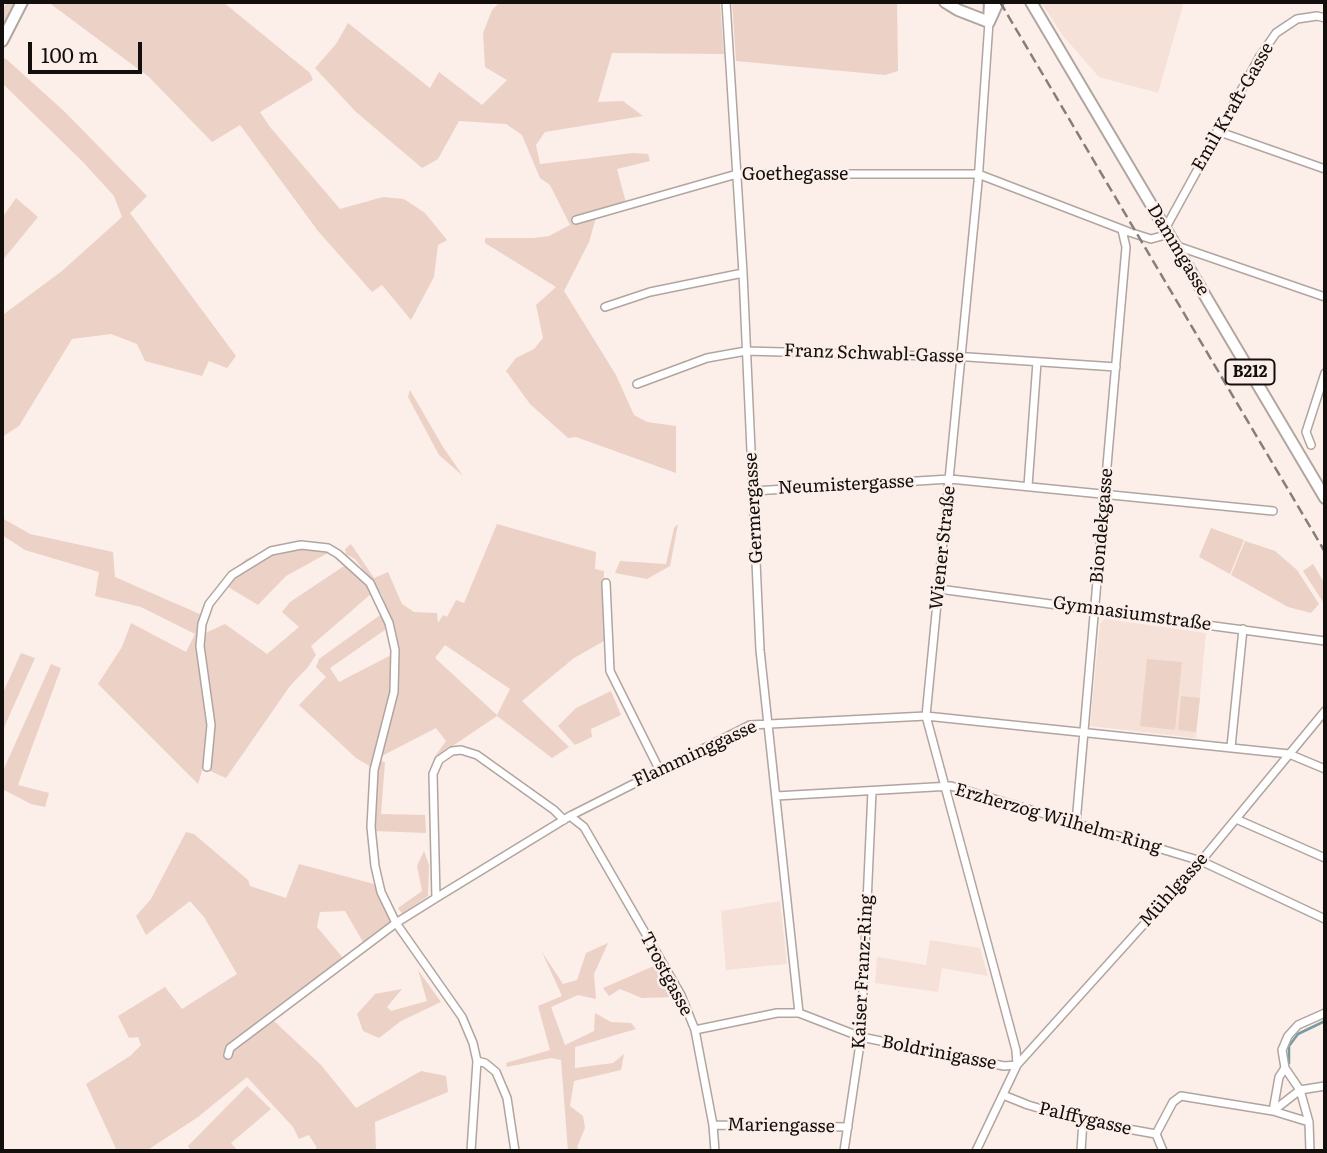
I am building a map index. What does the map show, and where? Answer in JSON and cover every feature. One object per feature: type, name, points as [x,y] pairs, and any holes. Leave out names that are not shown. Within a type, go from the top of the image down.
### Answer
[{"type":"main road","points":[[2,41],[22,2]]},
{"type":"main road","points":[[945,2],[989,22]]},
{"type":"main road","name":"Wiener Straße","points":[[989,22],[990,2]]},
{"type":"main road","name":"Wiener Straße","points":[[989,22],[998,2]]},
{"type":"main road","name":"Dammgasse","points":[[1031,2],[1325,498]]},
{"type":"street","name":"Germergasse","points":[[726,2],[766,722],[799,1013]]},
{"type":"street","name":"Emil Kraft-Gasse","points":[[1167,231],[1217,131],[1276,33],[1297,19],[1317,16],[1325,18]]},
{"type":"street","name":"Wiener Straße","points":[[989,22],[978,174],[926,716],[1016,1050],[1017,1065]]},
{"type":"street","points":[[1217,131],[1325,169]]},
{"type":"street","name":"Goethegasse","points":[[576,220],[737,174],[978,174]]},
{"type":"street","points":[[978,174],[1151,239],[1167,231]]},
{"type":"street","name":"Biondekgasse","points":[[1076,823],[1126,247],[1122,230]]},
{"type":"street","points":[[1176,246],[1325,297]]},
{"type":"street","points":[[605,307],[650,292],[743,273]]},
{"type":"street","name":"Franz Schwabl-Gasse","points":[[637,384],[707,358],[746,351],[961,357],[1116,367]]},
{"type":"street","points":[[1028,486],[1037,362]]},
{"type":"street","points":[[1311,445],[1306,432],[1325,373]]},
{"type":"street","name":"Neumistergasse","points":[[753,491],[950,479],[1273,511]]},
{"type":"street","points":[[207,767],[211,725],[200,646],[209,604],[232,575],[271,551],[301,545],[328,548],[370,583],[389,623],[395,650],[394,692],[374,770],[370,827],[381,892],[396,923],[464,1020],[477,1061],[471,1151]]},
{"type":"street","points":[[606,583],[610,671],[659,769]]},
{"type":"street","name":"Gymnasiumstraße","points":[[939,589],[1325,641]]},
{"type":"street","points":[[1231,747],[1243,629]]},
{"type":"street","name":"Mühlgasse","points":[[976,1151],[1017,1065],[1201,861],[1325,711]]},
{"type":"street","name":"Flamminggasse","points":[[228,1055],[230,1048],[396,923],[567,818],[750,724],[926,716],[1085,730],[1289,754],[1325,769]]},
{"type":"street","name":"Trostgasse","points":[[436,898],[433,774],[439,760],[452,751],[470,752],[554,810],[584,827],[681,995],[695,1030],[713,1125],[715,1151]]},
{"type":"street","name":"Erzherzog Wilhelm-Ring","points":[[776,796],[951,786],[1201,861],[1325,919]]},
{"type":"street","name":"Kaiser Franz-Ring","points":[[845,1151],[861,1037],[872,791]]},
{"type":"street","points":[[1236,819],[1325,858]]},
{"type":"street","points":[[695,1030],[776,1013],[799,1013]]},
{"type":"street","name":"Boldrinigasse","points":[[799,1013],[861,1037],[1004,1066],[1017,1065]]},
{"type":"street","points":[[1310,1151],[1309,1122],[1300,1090],[1285,1068],[1282,1050],[1288,1036],[1298,1026],[1325,1013]]},
{"type":"street","points":[[477,1061],[496,1072],[507,1098],[515,1151]]},
{"type":"street","points":[[1273,1111],[1279,1077],[1285,1068]]},
{"type":"street","points":[[1273,1111],[1300,1090],[1325,1086]]},
{"type":"street","name":"Palffygasse","points":[[1003,1095],[1083,1121],[1156,1134],[1173,1102],[1181,1096],[1273,1111],[1309,1122]]},
{"type":"street","points":[[1081,1151],[1083,1121]]},
{"type":"street","name":"Mariengasse","points":[[713,1125],[848,1127]]},
{"type":"street","points":[[1156,1134],[1163,1151]]},
{"type":"shaded area","points":[[7,2],[17,2],[2,31],[2,5],[4,7]]},
{"type":"shaded area","points":[[48,2],[223,2],[310,73],[313,80],[260,112],[270,127],[340,209],[383,197],[404,199],[425,213],[447,240],[438,245],[434,277],[411,320],[382,285],[372,292],[318,231],[240,125],[212,142],[149,77]]},
{"type":"shaded area","points":[[500,2],[720,2],[724,54],[612,53],[598,102],[623,101],[643,116],[545,132],[536,145],[540,164],[633,153],[648,154],[650,161],[617,169],[626,203],[598,211],[589,242],[564,291],[616,375],[634,415],[647,422],[676,426],[676,473],[576,437],[568,438],[530,404],[506,371],[516,358],[534,349],[543,338],[536,305],[556,287],[485,243],[485,238],[549,236],[570,225],[550,185],[540,178],[522,135],[506,124],[459,121],[438,159],[422,168],[356,112],[315,68],[336,44],[348,23],[430,88],[439,72],[482,105],[507,80],[485,67],[483,33],[492,10]]},
{"type":"shaded area","points":[[732,2],[897,2],[898,71],[885,75],[736,61]]},
{"type":"shaded area","points":[[1041,2],[1184,2],[1158,93],[1099,77],[1063,36]]},
{"type":"shaded area","points":[[5,58],[65,112],[147,196],[130,213],[236,356],[227,368],[209,361],[202,376],[145,361],[137,344],[111,334],[72,339],[19,426],[2,437],[2,311],[4,314],[62,271],[122,217],[114,196],[2,83],[2,63]]},
{"type":"shaded area","points":[[16,198],[38,217],[2,261],[2,218]]},
{"type":"shaded area","points":[[410,390],[463,476],[439,455],[408,397]]},
{"type":"shaded area","points":[[2,518],[30,534],[113,552],[115,577],[202,615],[199,636],[225,624],[267,654],[299,627],[282,612],[290,602],[347,564],[372,593],[311,646],[316,655],[290,686],[226,778],[203,768],[198,784],[98,684],[122,647],[131,623],[186,652],[195,634],[141,607],[95,596],[99,572],[25,550],[2,535]]},
{"type":"shaded area","points":[[497,524],[596,552],[595,569],[604,571],[604,641],[574,658],[522,701],[569,747],[552,758],[497,716],[433,759],[446,741],[436,728],[380,757],[371,767],[356,758],[299,705],[326,677],[316,667],[319,659],[387,610],[382,595],[355,559],[346,554],[345,549],[351,544],[374,578],[388,572],[402,604],[414,612],[437,613],[438,623],[443,615],[447,617],[456,600],[464,603]],"holes":[[[392,625],[399,651],[339,682],[330,668]],[[445,645],[510,689],[497,715],[435,658]]]},
{"type":"shaded area","points":[[678,524],[670,566],[647,579],[615,573],[620,561],[666,564],[674,528]]},
{"type":"shaded area","points":[[1211,528],[1244,540],[1230,574],[1199,557]]},
{"type":"shaded area","points":[[1245,541],[1275,551],[1297,570],[1319,604],[1311,613],[1288,607],[1231,575]]},
{"type":"shaded area","points":[[286,543],[315,543],[337,548],[286,576],[258,605],[220,582],[246,559]]},
{"type":"shaded area","points":[[1313,564],[1325,584],[1325,605],[1303,571]]},
{"type":"shaded area","points":[[1105,619],[1206,633],[1196,738],[1090,726],[1100,623]]},
{"type":"shaded area","points":[[21,653],[35,658],[2,732],[2,695]]},
{"type":"shaded area","points":[[1147,659],[1182,662],[1175,730],[1140,726]]},
{"type":"shaded area","points":[[51,664],[61,668],[18,785],[49,793],[45,807],[31,804],[2,789],[2,773]]},
{"type":"shaded area","points":[[611,691],[621,715],[591,729],[592,737],[575,745],[558,726],[576,708]]},
{"type":"shaded area","points":[[1181,696],[1200,698],[1196,732],[1178,730]]},
{"type":"shaded area","points":[[385,762],[381,814],[425,815],[426,833],[374,831],[376,763]]},
{"type":"shaded area","points":[[186,832],[194,834],[248,880],[250,886],[286,898],[299,864],[374,884],[393,920],[363,942],[345,911],[320,912],[317,927],[343,958],[245,1033],[248,1039],[274,1021],[321,1065],[356,1108],[421,1071],[446,1076],[448,1092],[375,1122],[376,1151],[310,1151],[317,1148],[309,1135],[299,1139],[293,1127],[247,1077],[198,1117],[146,1151],[117,1151],[86,1084],[130,1056],[141,1045],[138,1037],[129,1038],[118,1016],[165,987],[182,1009],[237,974],[204,917],[190,901],[146,935],[136,916],[151,899]]},
{"type":"shaded area","points":[[424,851],[429,865],[428,896],[402,914],[398,908],[422,891],[417,866]]},
{"type":"shaded area","points":[[780,901],[787,964],[726,970],[721,911]]},
{"type":"shaded area","points":[[930,940],[980,948],[988,976],[942,968],[938,992],[875,983],[877,957],[926,965]]},
{"type":"shaded area","points":[[608,943],[594,974],[596,999],[578,995],[551,1007],[565,1045],[594,1031],[595,1013],[611,1022],[631,1023],[636,1029],[575,1047],[575,1068],[613,1063],[624,1054],[621,1070],[574,1081],[570,1106],[583,1116],[585,1128],[577,1147],[580,1151],[568,1151],[561,1060],[551,1058],[507,1067],[506,1063],[550,1050],[538,1006],[562,996],[542,952],[563,984],[577,980],[586,953]]},
{"type":"shaded area","points":[[656,965],[674,997],[642,998],[620,989],[609,996],[603,988]]},
{"type":"shaded area","points":[[418,970],[441,1002],[401,1021],[379,1038],[363,1031],[357,1014],[375,994],[402,989],[387,1007],[391,1011],[427,1001]]},
{"type":"shaded area","points":[[247,1086],[271,1109],[231,1143],[238,1151],[191,1151],[188,1146]]},
{"type":"waterway","points":[[1289,1063],[1289,1046],[1298,1034],[1325,1021]]},
{"type":"railway","points":[[1000,2],[1325,552]]}]
